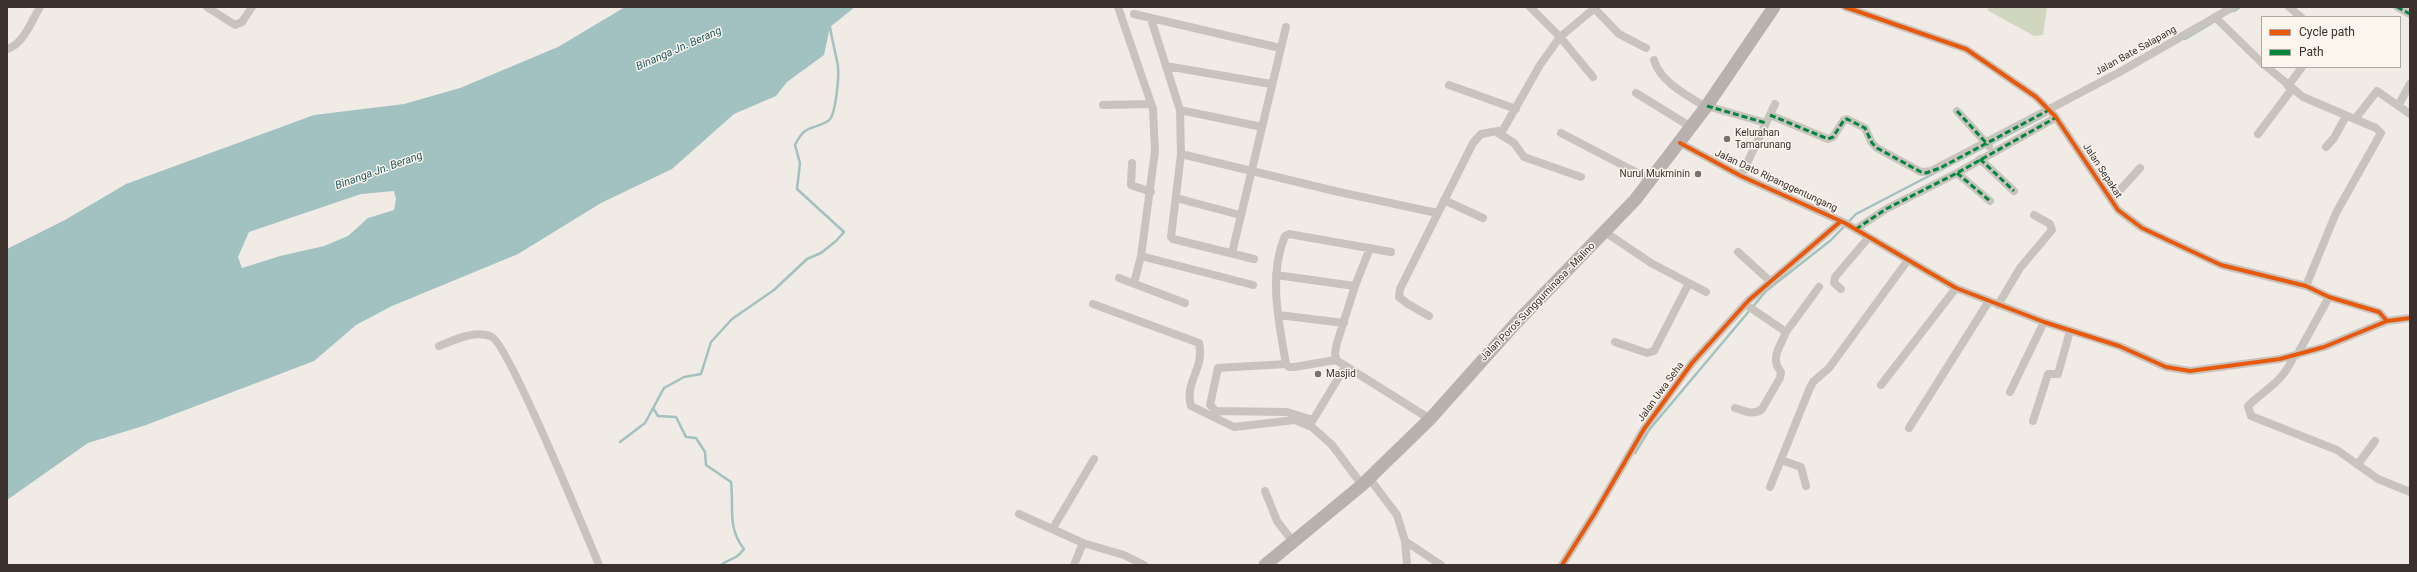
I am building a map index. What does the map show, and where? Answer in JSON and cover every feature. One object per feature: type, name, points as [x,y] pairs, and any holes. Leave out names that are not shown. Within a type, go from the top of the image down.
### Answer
[{"type":"main road","name":"Jalan Poros Sungguminasa - Malino","points":[[1265,565],[1366,482],[1430,419],[1515,324],[1605,232],[1651,180],[1680,143],[1774,7]]},
{"type":"street","points":[[7,49],[12,47],[19,40],[40,7]]},
{"type":"street","points":[[207,7],[235,25],[242,22],[252,7]]},
{"type":"street","points":[[1118,7],[1151,104],[1155,151],[1151,192],[1141,256],[1134,283]]},
{"type":"street","points":[[1530,7],[1560,37],[1593,77]]},
{"type":"street","name":"Jalan Sepakat","points":[[1845,7],[1966,49],[2036,97],[2052,114],[2118,210],[2142,228],[2221,265],[2306,286],[2329,296],[2379,312],[2387,321]]},
{"type":"street","name":"Jalan Bate Salapang","points":[[1990,147],[2052,114],[2152,55],[2217,20],[2233,7]]},
{"type":"street","points":[[2290,7],[2300,16]]},
{"type":"street","points":[[2397,7],[2410,14]]},
{"type":"street","points":[[1429,316],[1399,296],[1400,289],[1437,213],[1477,137],[1481,134],[1498,133],[1503,130],[1540,65],[1560,37],[1594,8],[1619,34],[1646,48]]},
{"type":"street","points":[[1134,14],[1280,48]]},
{"type":"street","points":[[1151,19],[1180,110],[1181,154],[1171,233],[1173,239],[1254,258]]},
{"type":"street","points":[[2217,20],[2261,61]]},
{"type":"street","points":[[1232,253],[1240,215],[1252,172],[1271,84],[1286,28]]},
{"type":"street","points":[[1654,60],[1666,78],[1679,90],[1706,107],[1766,124]]},
{"type":"street","points":[[1166,66],[1271,84]]},
{"type":"street","points":[[2268,68],[2290,88],[2318,105],[2376,128],[2381,133],[2336,213],[2306,286]]},
{"type":"street","points":[[2258,134],[2290,88],[2301,68]]},
{"type":"street","points":[[2398,106],[2410,84]]},
{"type":"street","points":[[1449,85],[1516,109]]},
{"type":"street","points":[[2355,119],[2377,90],[2410,114]]},
{"type":"street","points":[[1636,93],[1691,127]]},
{"type":"street","points":[[1103,105],[1151,104]]},
{"type":"street","points":[[1741,176],[1775,104]]},
{"type":"street","points":[[1180,110],[1262,127]]},
{"type":"street","points":[[1957,111],[1990,147]]},
{"type":"street","points":[[1770,115],[1828,139],[1833,137],[1844,120],[1847,119],[1865,128],[1876,148],[1914,169],[1926,173],[1990,147]]},
{"type":"street","points":[[2326,147],[2334,138],[2346,116]]},
{"type":"street","points":[[1498,133],[1514,143],[1524,157],[1582,177]]},
{"type":"street","points":[[1561,133],[1651,180]]},
{"type":"street","name":"Jalan Dato Ripanggentungang","points":[[1680,143],[1741,176],[1855,228],[1956,288],[2044,322],[2119,346],[2166,367],[2178,370],[2209,370],[2296,356],[2387,321],[2410,318]]},
{"type":"street","points":[[1855,228],[1886,209],[1957,173],[1980,159],[1990,147]]},
{"type":"street","points":[[1181,154],[1252,172],[1437,213]]},
{"type":"street","points":[[1980,159],[2014,190]]},
{"type":"street","points":[[1132,163],[1131,185],[1151,192]]},
{"type":"street","points":[[2110,200],[2140,168]]},
{"type":"street","points":[[1957,173],[1990,201]]},
{"type":"street","points":[[1176,198],[1240,215]]},
{"type":"street","points":[[1444,200],[1484,218]]},
{"type":"street","points":[[1998,305],[2020,268],[2052,230],[2050,224],[2034,215]]},
{"type":"street","name":"Jalan Uwa Seha","points":[[1562,565],[1595,514],[1647,424],[1692,363],[1749,307],[1771,282],[1843,222]]},
{"type":"street","points":[[1605,232],[1652,263],[1706,292]]},
{"type":"street","points":[[1286,364],[1279,315],[1276,275],[1285,236],[1289,234],[1391,252]]},
{"type":"street","points":[[1841,289],[1834,283],[1835,277],[1868,237]]},
{"type":"street","points":[[1370,248],[1355,286],[1335,352],[1336,360],[1430,419]]},
{"type":"street","points":[[1738,252],[1771,282]]},
{"type":"street","points":[[1141,256],[1253,285]]},
{"type":"street","points":[[1770,487],[1803,402],[1813,382],[1829,368],[1908,260]]},
{"type":"street","points":[[1276,275],[1355,286]]},
{"type":"street","points":[[1119,278],[1186,303]]},
{"type":"street","points":[[1615,342],[1647,353],[1654,351],[1689,283]]},
{"type":"street","points":[[1735,408],[1750,413],[1757,413],[1762,409],[1780,378],[1781,372],[1776,366],[1775,357],[1786,332],[1819,287]]},
{"type":"street","points":[[1881,385],[1956,288]]},
{"type":"street","points":[[2329,296],[2289,368],[2276,384],[2248,406],[2250,416],[2330,447],[2358,464],[2378,479],[2410,492]]},
{"type":"street","points":[[1909,428],[1988,301]]},
{"type":"street","points":[[1093,304],[1199,343],[1201,355],[1190,390],[1191,406],[1234,427],[1295,420],[1312,427],[1332,445],[1397,515],[1404,541],[1407,565]]},
{"type":"street","points":[[1749,307],[1786,332]]},
{"type":"street","points":[[1279,315],[1344,323]]},
{"type":"street","points":[[2010,392],[2044,322]]},
{"type":"street","points":[[2033,421],[2048,374],[2058,374],[2070,331]]},
{"type":"street","points":[[439,346],[478,334],[492,337],[498,343],[517,376],[598,565]]},
{"type":"street","points":[[1336,360],[1289,367],[1286,364],[1218,368],[1214,378],[1210,405],[1216,411],[1287,412],[1313,420],[1345,367]]},
{"type":"street","points":[[2358,464],[2375,441]]},
{"type":"street","points":[[1053,528],[1094,459]]},
{"type":"street","points":[[1781,460],[1801,467],[1806,486]]},
{"type":"street","points":[[1265,491],[1276,521],[1292,542]]},
{"type":"street","points":[[1020,514],[1083,542],[1124,555],[1144,565]]},
{"type":"street","points":[[1404,541],[1440,565]]},
{"type":"street","points":[[1074,565],[1083,542]]},
{"type":"green space","points":[[1990,7],[2047,7],[2043,35],[2034,36],[1987,10]]},
{"type":"water","name":"Binanga Jn. Berang","points":[[625,7],[855,7],[830,27],[824,55],[787,82],[776,96],[734,114],[672,169],[601,203],[518,254],[392,306],[356,325],[314,361],[146,425],[88,443],[7,500],[7,249],[65,220],[126,184],[314,115],[404,104],[460,88],[558,47]],"holes":[[[394,191],[396,199],[394,210],[368,218],[348,236],[324,246],[280,256],[242,268],[238,257],[249,232],[361,194]]]},
{"type":"waterway","points":[[2234,11],[2240,7]]},
{"type":"waterway","points":[[2185,39],[2212,23]]},
{"type":"waterway","points":[[620,442],[645,423],[664,388],[684,377],[701,374],[711,342],[732,319],[774,290],[807,259],[821,253],[836,241],[844,232],[797,189],[800,163],[795,145],[806,130],[828,121],[831,118],[835,105],[838,67],[830,27]]},
{"type":"waterway","points":[[1635,453],[1649,430],[1766,291],[1831,240],[1856,214],[2046,115]]},
{"type":"waterway","points":[[653,408],[658,416],[676,417],[686,437],[696,438],[705,452],[706,465],[731,482],[733,525],[735,533],[744,549],[738,555],[721,565]]},
{"type":"marked path","points":[[2397,7],[2410,14]]},
{"type":"marked path","points":[[1707,106],[1766,123]]},
{"type":"marked path","points":[[1770,115],[1828,139],[1833,137],[1844,120],[1847,119],[1865,128],[1872,143],[1877,148],[1921,172],[1926,173],[1940,168],[2049,110]]},
{"type":"marked path","points":[[1957,111],[1988,145]]},
{"type":"marked path","points":[[1856,229],[1886,209],[1957,173],[2055,118]]},
{"type":"marked path","points":[[1980,159],[2014,191]]},
{"type":"marked path","points":[[1957,173],[1990,201]]},
{"type":"cycle path","points":[[1845,7],[1966,49],[2036,97],[2055,116],[2118,210],[2142,228],[2221,265],[2306,286],[2329,297],[2379,312],[2387,321]]},
{"type":"cycle path","points":[[1680,143],[1741,176],[1845,223],[1956,288],[2044,322],[2119,346],[2166,367],[2190,371],[2280,359],[2324,347],[2387,321],[2410,318]]},
{"type":"cycle path","points":[[1562,565],[1595,513],[1644,429],[1692,363],[1749,300],[1841,221]]},
{"type":"place","name":"Kelurahan Tamarunang","points":[[1727,139]]},
{"type":"place","name":"Nurul Mukminin","points":[[1698,174]]},
{"type":"place","name":"Masjid","points":[[1318,374]]}]
